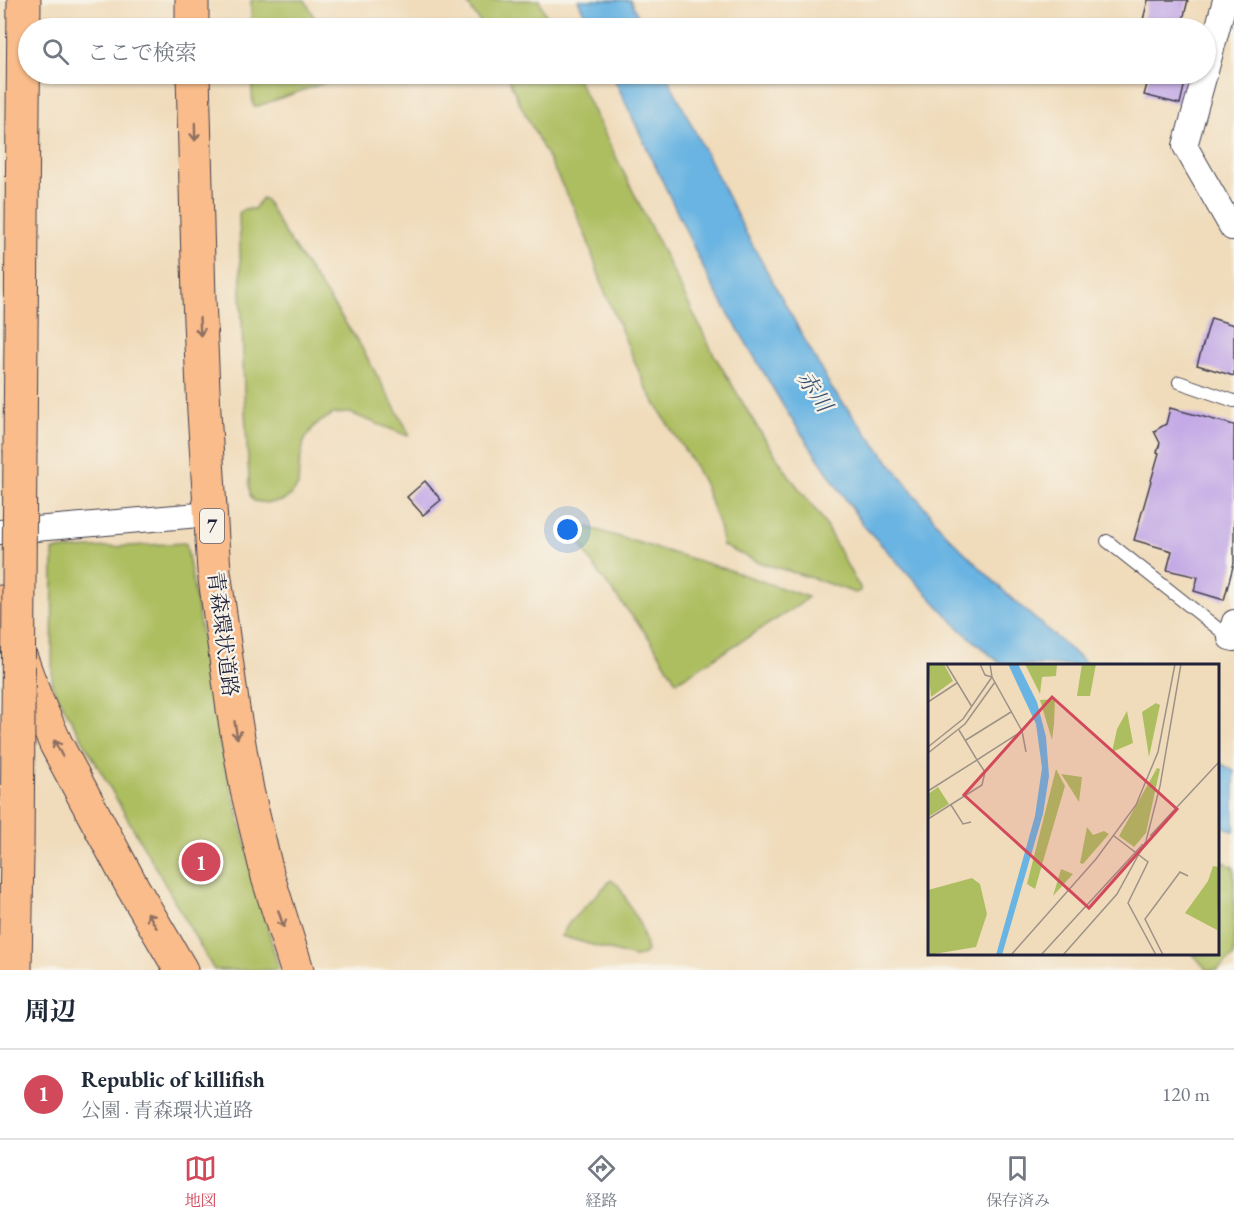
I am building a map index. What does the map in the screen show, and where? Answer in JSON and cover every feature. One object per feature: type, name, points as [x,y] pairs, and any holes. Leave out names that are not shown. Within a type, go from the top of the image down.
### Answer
[{"type":"highway","points":[[24,0],[24,18]]},
{"type":"highway","points":[[192,0],[192,18]]},
{"type":"highway","points":[[15,970],[23,84]]},
{"type":"highway","name":"青森環状道路","points":[[194,84],[199,309],[214,571],[247,790],[268,877],[297,970]]},
{"type":"highway","points":[[0,602],[56,744],[181,970]]},
{"type":"street","points":[[1216,32],[1225,0]]},
{"type":"street","points":[[1202,84],[1185,146],[1234,228]]},
{"type":"street","points":[[0,532],[211,514]]},
{"type":"lane","points":[[1179,382],[1234,401]]},
{"type":"lane","points":[[1107,541],[1233,633]]},
{"type":"green space","points":[[251,0],[305,0],[315,18],[251,18]]},
{"type":"green space","points":[[465,0],[539,0],[547,18],[477,18]]},
{"type":"green space","points":[[252,84],[322,84],[255,107]]},
{"type":"green space","points":[[511,84],[580,84],[713,353],[759,430],[790,477],[821,517],[860,587],[860,591],[855,593],[758,562],[723,546],[719,526],[704,484],[646,388],[604,290],[573,206]]},
{"type":"green space","points":[[262,198],[266,200],[285,234],[359,343],[409,433],[408,436],[350,413],[333,414],[315,425],[304,441],[298,486],[283,501],[268,503],[254,501],[250,495],[244,393],[239,213],[244,209],[254,209]]},
{"type":"green space","points":[[580,525],[732,571],[808,597],[799,605],[678,681],[675,680],[652,642],[585,553],[573,526]]},
{"type":"green space","points":[[186,543],[222,753],[279,970],[214,970],[52,686],[53,550]]},
{"type":"green space","points":[[1219,859],[1234,868],[1234,956],[1217,970],[1207,970],[1194,955],[1219,955]]},
{"type":"green space","points":[[611,880],[619,886],[641,927],[647,951],[642,956],[634,957],[561,936],[569,923]]},
{"type":"water","points":[[578,0],[630,0],[639,18],[586,18]]},
{"type":"water","name":"赤川","points":[[617,84],[671,84],[746,233],[832,389],[945,533],[1010,597],[1087,664],[1001,664],[961,630],[863,525],[787,412],[710,282]]},
{"type":"water","points":[[1219,763],[1234,771],[1234,832],[1219,824]]},
{"type":"building","points":[[1148,0],[1188,0],[1184,18],[1144,18]]},
{"type":"building","points":[[1147,84],[1185,84],[1180,104],[1144,95]]},
{"type":"building","points":[[1211,318],[1234,325],[1234,376],[1197,365]]},
{"type":"building","points":[[1170,408],[1234,425],[1234,563],[1224,600],[1194,591],[1198,577],[1167,570],[1172,551],[1134,540],[1159,453],[1157,452],[1160,443],[1154,431],[1166,424]]},
{"type":"building","points":[[425,481],[441,500],[423,515],[407,497]]},
{"type":"place","name":"Republic of killifish","points":[[201,862]]}]
